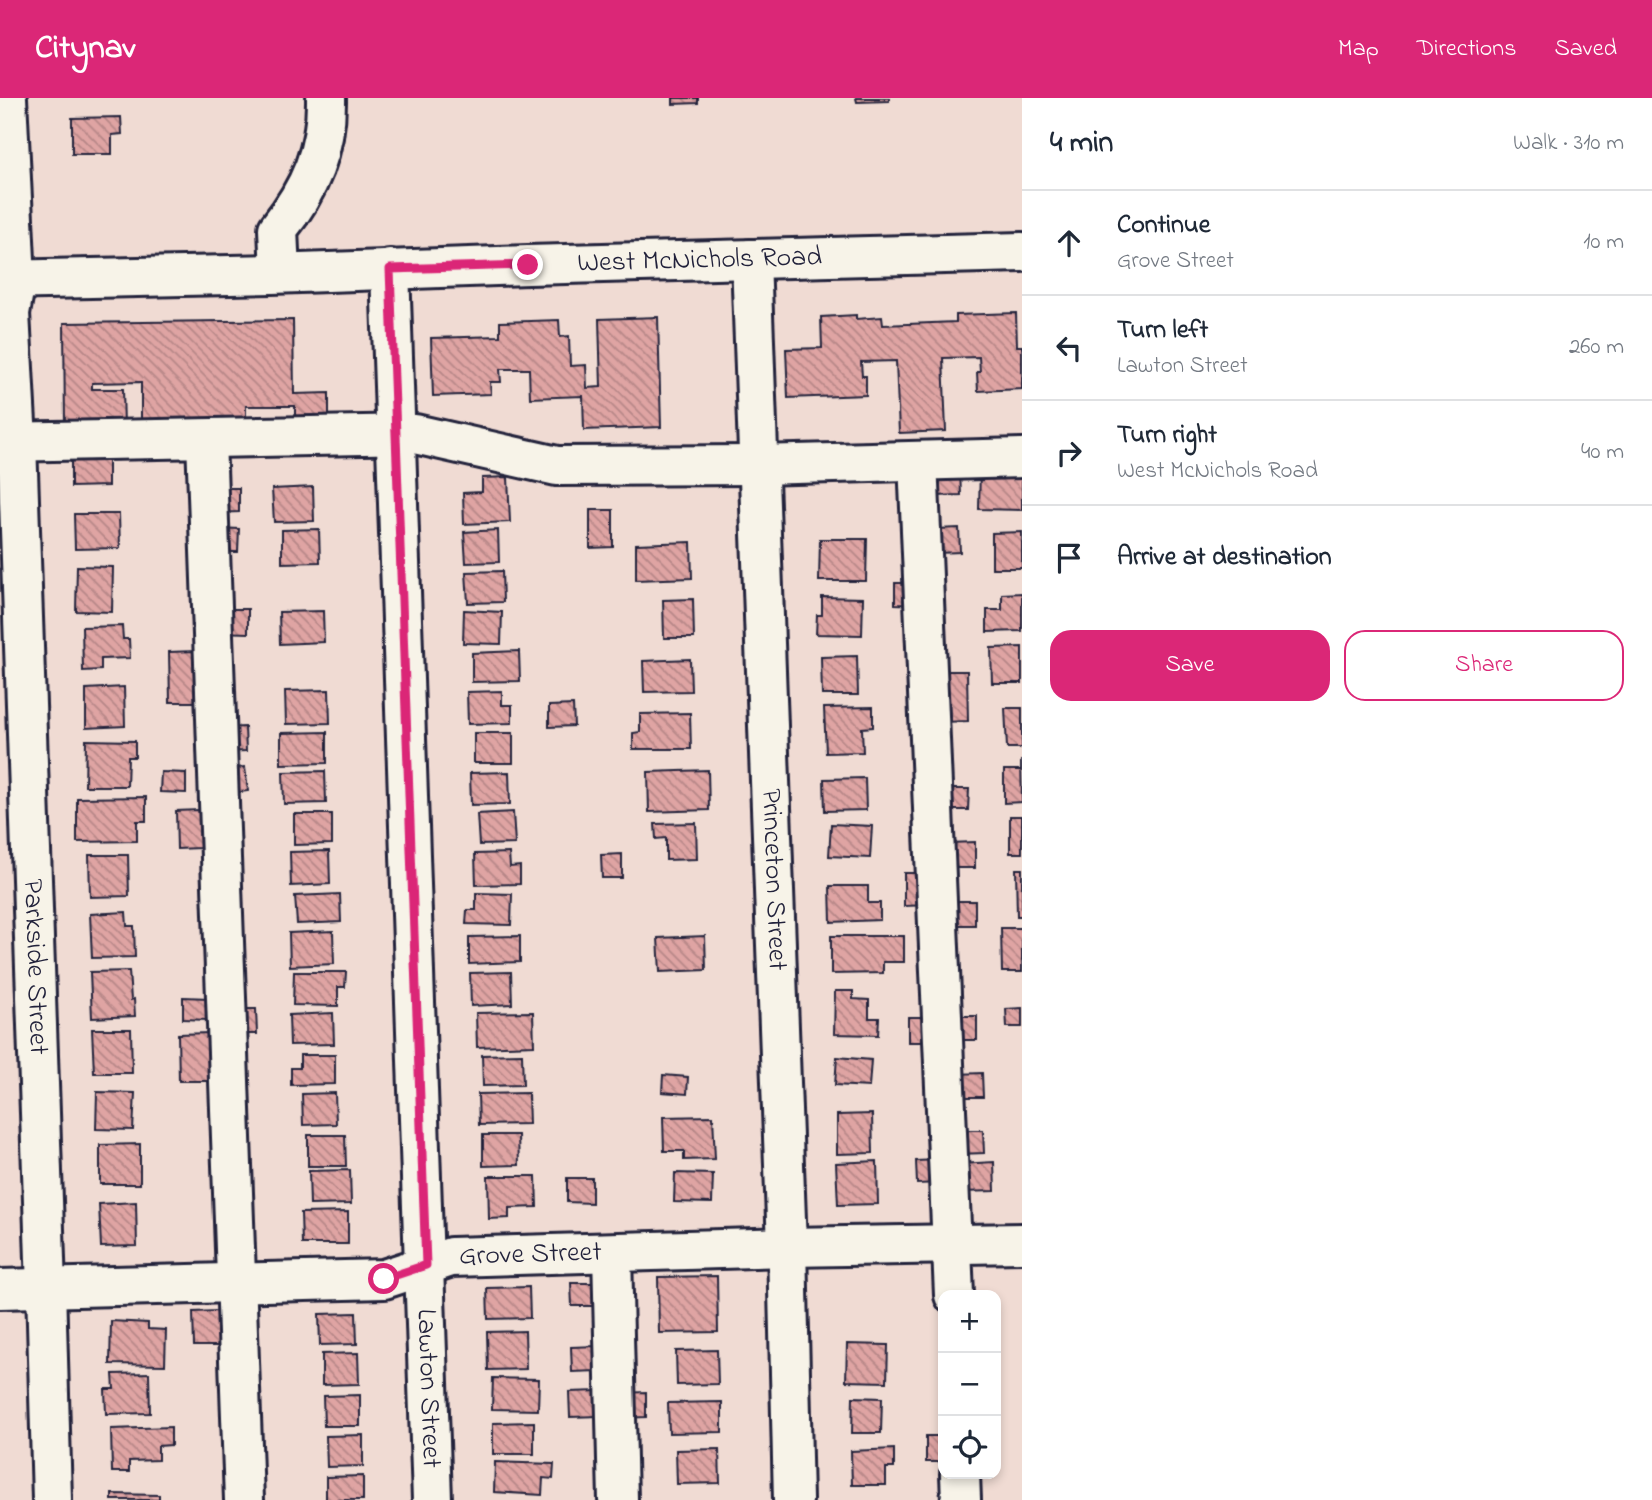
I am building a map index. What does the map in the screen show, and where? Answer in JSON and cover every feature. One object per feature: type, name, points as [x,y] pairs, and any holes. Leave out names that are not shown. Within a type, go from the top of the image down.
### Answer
[{"type":"street","name":"Parkside Street","points":[[6,98],[10,313],[8,442],[46,1288],[52,1500]]},
{"type":"street","points":[[280,273],[278,229],[294,209],[312,175],[324,137],[326,98]]},
{"type":"street","name":"West McNichols Road","points":[[8,280],[1022,252]]},
{"type":"street","name":"Princeton Street","points":[[751,259],[787,1247],[793,1500]]},
{"type":"street","name":"Lawton Street","points":[[390,269],[432,1500]]},
{"type":"street","points":[[8,442],[415,434],[557,466],[758,465],[1022,458]]},
{"type":"street","points":[[206,439],[244,1500]]},
{"type":"street","points":[[918,461],[954,1290]]},
{"type":"street","name":"Grove Street","points":[[0,1289],[384,1279],[451,1256],[1022,1243]]},
{"type":"street","points":[[612,1253],[618,1500]]},
{"type":"street","points":[[960,1479],[961,1500]]},
{"type":"building","points":[[673,98],[698,98],[698,103],[673,104]]},
{"type":"building","points":[[856,98],[889,98],[889,101],[857,102]]},
{"type":"building","points":[[121,117],[122,134],[112,135],[112,154],[72,154],[72,118]]},
{"type":"building","points":[[1016,313],[1017,346],[1022,346],[1022,389],[978,391],[979,357],[943,358],[946,431],[899,433],[896,361],[861,362],[862,376],[866,376],[866,395],[788,398],[786,349],[822,348],[821,317],[882,317],[883,325],[956,322],[956,315]]},
{"type":"building","points":[[658,317],[661,427],[584,430],[583,396],[530,398],[529,369],[500,369],[501,382],[490,382],[491,394],[433,396],[431,338],[500,336],[500,322],[559,320],[560,337],[569,336],[570,366],[586,365],[587,388],[601,387],[599,319]]},
{"type":"building","points":[[293,320],[294,394],[329,393],[329,421],[295,421],[295,406],[246,406],[246,423],[141,426],[141,382],[92,383],[92,389],[123,389],[124,426],[65,427],[64,323]]},
{"type":"building","points":[[71,454],[108,454],[108,486],[71,487]]},
{"type":"building","points":[[960,470],[961,495],[937,496],[936,471]]},
{"type":"building","points":[[980,470],[1022,471],[1022,510],[979,509]]},
{"type":"building","points":[[508,477],[510,522],[464,524],[463,493],[482,492],[482,478]]},
{"type":"building","points":[[313,487],[314,521],[274,522],[272,489]]},
{"type":"building","points":[[213,488],[239,488],[239,512],[213,513]]},
{"type":"building","points":[[590,510],[613,510],[613,547],[590,548]]},
{"type":"building","points":[[74,514],[119,514],[120,548],[75,549]]},
{"type":"building","points":[[219,528],[239,529],[238,552],[218,552]]},
{"type":"building","points":[[959,528],[960,552],[938,553],[937,529]]},
{"type":"building","points":[[319,529],[320,562],[282,563],[282,530]]},
{"type":"building","points":[[498,530],[499,562],[466,563],[464,532]]},
{"type":"building","points":[[1022,532],[1022,568],[992,568],[992,533]]},
{"type":"building","points":[[820,539],[867,539],[866,581],[819,581]]},
{"type":"building","points":[[691,542],[692,578],[636,580],[636,544]]},
{"type":"building","points":[[77,566],[113,567],[112,612],[76,611]]},
{"type":"building","points":[[502,571],[503,602],[468,603],[466,572]]},
{"type":"building","points":[[895,583],[920,583],[919,605],[895,604]]},
{"type":"building","points":[[1022,593],[1022,631],[987,632],[987,610],[1002,610],[1002,594]]},
{"type":"building","points":[[822,597],[863,598],[862,635],[816,634],[817,615],[822,615]]},
{"type":"building","points":[[693,599],[694,638],[664,638],[663,600]]},
{"type":"building","points":[[220,609],[248,609],[248,633],[219,632]]},
{"type":"building","points":[[464,610],[502,612],[501,644],[463,643]]},
{"type":"building","points":[[323,611],[324,642],[280,644],[279,612]]},
{"type":"building","points":[[122,626],[123,639],[129,639],[130,658],[101,659],[101,670],[83,671],[82,627]]},
{"type":"building","points":[[1022,647],[1022,683],[992,683],[991,648]]},
{"type":"building","points":[[195,651],[196,702],[170,702],[169,652]]},
{"type":"building","points":[[519,651],[520,681],[472,682],[472,653]]},
{"type":"building","points":[[857,656],[858,695],[822,695],[821,657]]},
{"type":"building","points":[[690,659],[691,691],[644,692],[643,661]]},
{"type":"building","points":[[943,671],[967,671],[968,721],[944,722]]},
{"type":"building","points":[[124,687],[125,726],[86,728],[86,689]]},
{"type":"building","points":[[329,690],[330,723],[286,724],[285,691]]},
{"type":"building","points":[[502,691],[502,705],[512,705],[512,723],[468,724],[467,692]]},
{"type":"building","points":[[573,705],[574,726],[549,727],[549,706]]},
{"type":"building","points":[[873,707],[873,727],[862,728],[863,752],[826,753],[824,708]]},
{"type":"building","points":[[1005,708],[1022,708],[1022,748],[1007,748]]},
{"type":"building","points":[[690,713],[691,749],[633,749],[633,733],[640,732],[640,714]]},
{"type":"building","points":[[245,727],[246,751],[223,752],[222,728]]},
{"type":"building","points":[[327,732],[327,763],[281,764],[281,733]]},
{"type":"building","points":[[474,733],[513,733],[513,763],[474,763]]},
{"type":"building","points":[[86,740],[135,741],[135,757],[128,757],[127,786],[85,786]]},
{"type":"building","points":[[1021,760],[1022,802],[1004,803],[1004,770],[1021,770]]},
{"type":"building","points":[[245,767],[248,791],[226,794],[223,770]]},
{"type":"building","points":[[708,770],[709,810],[649,812],[648,772]]},
{"type":"building","points":[[325,771],[326,803],[284,804],[283,772]]},
{"type":"building","points":[[161,772],[186,773],[186,793],[160,792]]},
{"type":"building","points":[[509,772],[510,804],[471,805],[470,773]]},
{"type":"building","points":[[865,778],[866,810],[825,811],[824,779]]},
{"type":"building","points":[[947,789],[969,789],[968,810],[947,810]]},
{"type":"building","points":[[146,797],[146,821],[137,821],[137,841],[77,842],[77,798]]},
{"type":"building","points":[[199,810],[200,848],[177,849],[176,811]]},
{"type":"building","points":[[513,812],[515,844],[479,845],[477,814]]},
{"type":"building","points":[[294,814],[332,814],[332,844],[294,845]]},
{"type":"building","points":[[1010,816],[1022,816],[1022,853],[1010,853]]},
{"type":"building","points":[[696,823],[697,859],[666,860],[666,838],[656,839],[655,824]]},
{"type":"building","points":[[831,824],[872,826],[870,858],[829,856]]},
{"type":"building","points":[[975,842],[975,868],[949,868],[949,843]]},
{"type":"building","points":[[329,851],[330,884],[291,886],[290,852]]},
{"type":"building","points":[[509,853],[510,867],[520,866],[520,884],[476,885],[475,854]]},
{"type":"building","points":[[622,854],[622,878],[602,878],[601,855]]},
{"type":"building","points":[[89,855],[128,855],[129,896],[90,897]]},
{"type":"building","points":[[1016,869],[1022,869],[1022,916],[1017,916]]},
{"type":"building","points":[[904,873],[928,873],[929,905],[904,906]]},
{"type":"building","points":[[830,886],[868,886],[868,903],[880,903],[880,920],[831,922]]},
{"type":"building","points":[[476,893],[512,894],[511,925],[466,924],[467,910],[476,910]]},
{"type":"building","points":[[340,894],[341,922],[297,924],[295,896]]},
{"type":"building","points":[[951,901],[975,901],[975,925],[952,925]]},
{"type":"building","points":[[126,912],[127,926],[134,926],[135,957],[92,958],[90,914]]},
{"type":"building","points":[[1001,928],[1022,928],[1022,972],[1002,972]]},
{"type":"building","points":[[333,931],[334,964],[290,966],[289,933]]},
{"type":"building","points":[[520,936],[520,962],[469,964],[469,937]]},
{"type":"building","points":[[705,936],[706,970],[660,972],[658,938]]},
{"type":"building","points":[[831,936],[904,936],[904,962],[883,962],[883,973],[831,974]]},
{"type":"building","points":[[129,971],[135,1016],[92,1018],[90,972]]},
{"type":"building","points":[[294,972],[346,972],[345,987],[338,987],[338,1006],[293,1005]]},
{"type":"building","points":[[511,972],[512,1004],[471,1006],[470,973]]},
{"type":"building","points":[[835,991],[853,991],[853,999],[869,1000],[869,1018],[879,1018],[878,1035],[834,1034]]},
{"type":"building","points":[[183,997],[209,998],[208,1020],[183,1019]]},
{"type":"building","points":[[1022,1008],[1022,1027],[1007,1027],[1006,1009]]},
{"type":"building","points":[[232,1009],[256,1009],[257,1034],[232,1034]]},
{"type":"building","points":[[533,1012],[534,1045],[477,1047],[476,1013]]},
{"type":"building","points":[[333,1013],[334,1044],[290,1045],[289,1015]]},
{"type":"building","points":[[954,1016],[977,1016],[977,1040],[954,1040]]},
{"type":"building","points":[[908,1017],[931,1017],[931,1042],[908,1042]]},
{"type":"building","points":[[92,1029],[131,1029],[132,1073],[94,1073]]},
{"type":"building","points":[[210,1033],[211,1081],[179,1081],[178,1034]]},
{"type":"building","points":[[522,1054],[523,1085],[483,1086],[482,1055]]},
{"type":"building","points":[[300,1055],[335,1055],[335,1084],[291,1085],[291,1068],[300,1068]]},
{"type":"building","points":[[837,1057],[871,1060],[869,1087],[835,1085]]},
{"type":"building","points":[[982,1073],[983,1097],[958,1097],[957,1074]]},
{"type":"building","points":[[663,1075],[688,1077],[687,1094],[662,1092]]},
{"type":"building","points":[[97,1092],[135,1093],[133,1130],[96,1129]]},
{"type":"building","points":[[335,1093],[336,1124],[303,1125],[302,1094]]},
{"type":"building","points":[[528,1093],[529,1124],[479,1125],[478,1094]]},
{"type":"building","points":[[872,1114],[873,1153],[837,1154],[837,1115]]},
{"type":"building","points":[[713,1116],[715,1159],[684,1160],[684,1151],[664,1151],[663,1117]]},
{"type":"building","points":[[958,1130],[983,1130],[984,1153],[959,1154]]},
{"type":"building","points":[[308,1135],[345,1135],[346,1166],[308,1166]]},
{"type":"building","points":[[483,1135],[518,1135],[519,1165],[483,1166]]},
{"type":"building","points":[[140,1144],[140,1184],[100,1184],[100,1145]]},
{"type":"building","points":[[938,1160],[939,1183],[917,1184],[916,1161]]},
{"type":"building","points":[[877,1161],[878,1204],[838,1205],[836,1163]]},
{"type":"building","points":[[994,1162],[995,1191],[961,1192],[960,1164]]},
{"type":"building","points":[[350,1170],[351,1204],[310,1205],[309,1171]]},
{"type":"building","points":[[675,1173],[713,1174],[712,1203],[674,1202]]},
{"type":"building","points":[[488,1176],[536,1176],[537,1207],[509,1208],[509,1218],[489,1219]]},
{"type":"building","points":[[567,1178],[592,1178],[592,1203],[567,1202]]},
{"type":"building","points":[[136,1202],[137,1246],[101,1247],[99,1204]]},
{"type":"building","points":[[348,1212],[348,1244],[302,1244],[301,1213]]},
{"type":"building","points":[[717,1276],[718,1332],[659,1333],[658,1277]]},
{"type":"building","points":[[571,1283],[595,1283],[595,1306],[572,1306]]},
{"type":"building","points":[[529,1287],[530,1318],[488,1319],[487,1288]]},
{"type":"building","points":[[218,1311],[219,1346],[194,1346],[193,1312]]},
{"type":"building","points":[[356,1313],[357,1344],[320,1345],[319,1314]]},
{"type":"building","points":[[111,1321],[148,1323],[148,1329],[166,1330],[165,1365],[110,1364]]},
{"type":"building","points":[[525,1331],[526,1369],[488,1370],[487,1332]]},
{"type":"building","points":[[847,1344],[888,1345],[887,1382],[846,1381]]},
{"type":"building","points":[[597,1346],[598,1371],[572,1372],[571,1347]]},
{"type":"building","points":[[717,1350],[718,1384],[677,1385],[676,1351]]},
{"type":"building","points":[[358,1353],[359,1384],[322,1385],[322,1354]]},
{"type":"building","points":[[149,1373],[150,1413],[106,1414],[105,1389],[114,1389],[113,1374]]},
{"type":"building","points":[[493,1378],[539,1379],[538,1410],[492,1409]]},
{"type":"building","points":[[599,1391],[599,1416],[570,1417],[569,1392]]},
{"type":"building","points":[[646,1392],[646,1417],[622,1418],[622,1393]]},
{"type":"building","points":[[360,1395],[360,1426],[324,1426],[323,1396]]},
{"type":"building","points":[[853,1397],[882,1398],[881,1433],[852,1433]]},
{"type":"building","points":[[722,1402],[722,1432],[669,1433],[668,1403]]},
{"type":"building","points":[[534,1422],[534,1454],[493,1454],[493,1423]]},
{"type":"building","points":[[171,1427],[171,1445],[158,1446],[158,1460],[129,1461],[129,1472],[112,1472],[111,1429]]},
{"type":"building","points":[[363,1435],[363,1466],[327,1467],[326,1436]]},
{"type":"building","points":[[926,1436],[938,1436],[938,1462],[926,1462]]},
{"type":"building","points":[[719,1449],[720,1483],[677,1484],[676,1450]]},
{"type":"building","points":[[894,1449],[894,1468],[886,1468],[886,1485],[852,1485],[851,1451]]},
{"type":"building","points":[[495,1462],[554,1464],[553,1479],[543,1478],[542,1495],[494,1492]]},
{"type":"building","points":[[363,1476],[363,1500],[326,1500],[326,1477]]},
{"type":"building","points":[[112,1494],[159,1495],[159,1500],[112,1500]]},
{"type":"route","points":[[384,1279],[426,1265],[390,269],[528,265]]}]
